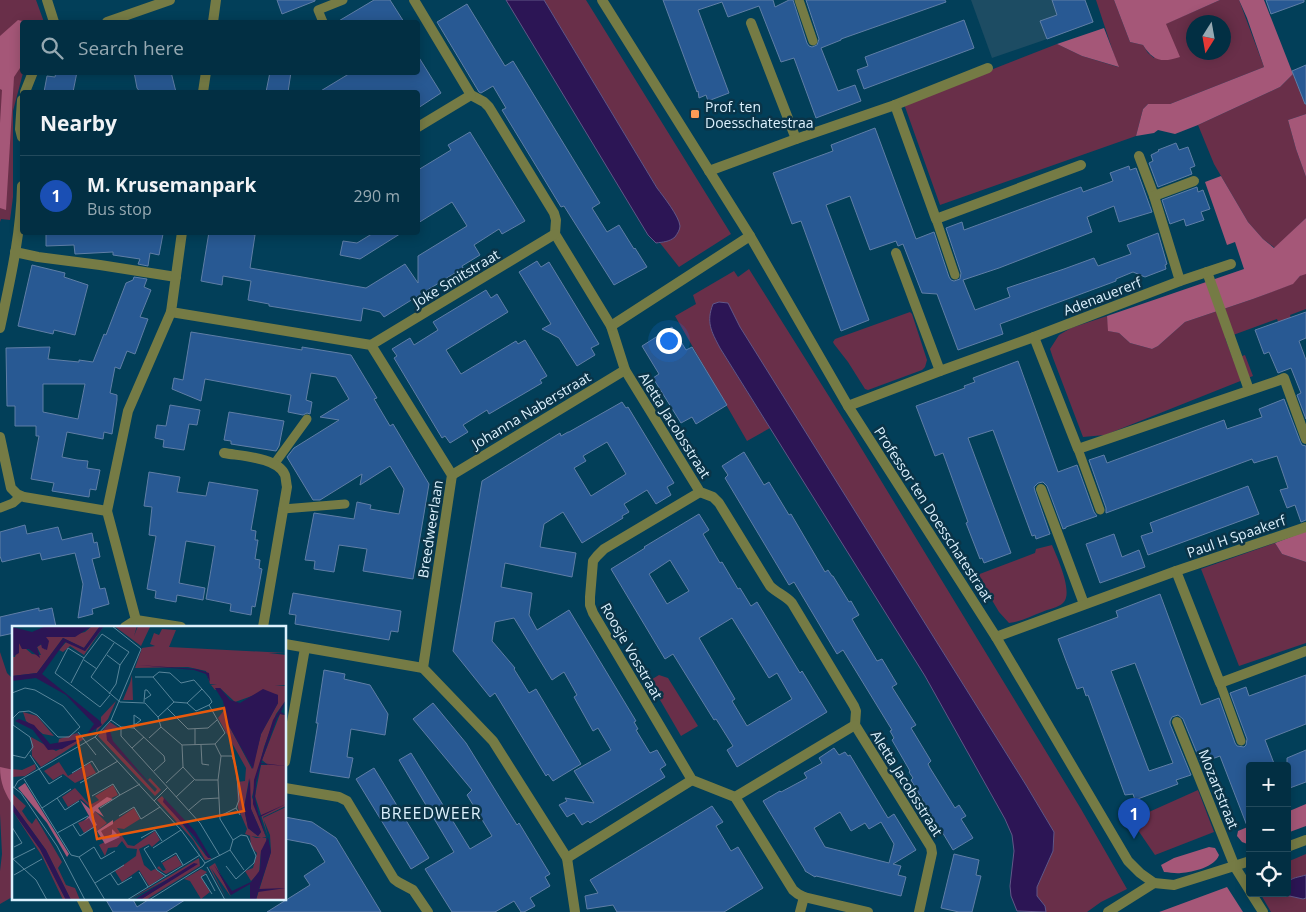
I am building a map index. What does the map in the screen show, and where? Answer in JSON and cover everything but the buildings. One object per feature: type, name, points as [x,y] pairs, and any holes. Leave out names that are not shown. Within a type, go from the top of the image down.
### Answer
[{"type":"street","points":[[47,0],[53,20]]},
{"type":"street","points":[[113,20],[170,0]]},
{"type":"street","points":[[213,20],[216,0]]},
{"type":"street","name":"Aletta Jacobsstraat","points":[[414,0],[471,95],[489,107],[554,213],[556,220],[555,234],[611,326],[625,370],[700,492],[712,497],[719,503],[770,586],[788,598],[792,603],[854,706],[856,710],[855,725],[932,853],[919,912]]},
{"type":"street","name":"Professor ten Doesschatestraat","points":[[602,0],[750,236],[848,406],[996,637],[1128,861],[1140,874],[1154,883]]},
{"type":"street","points":[[751,23],[796,138]]},
{"type":"street","points":[[709,171],[796,138],[895,105],[988,68]]},
{"type":"street","points":[[26,90],[32,75]]},
{"type":"street","points":[[203,90],[206,75]]},
{"type":"street","points":[[420,126],[471,95]]},
{"type":"street","points":[[895,105],[936,219],[1081,165]]},
{"type":"street","points":[[1139,156],[1154,196],[1180,281]]},
{"type":"street","points":[[1154,196],[1194,182]]},
{"type":"street","points":[[0,328],[15,252],[20,213]]},
{"type":"street","name":"Joke Smitstraat","points":[[371,345],[555,234]]},
{"type":"street","points":[[136,620],[107,511],[128,411],[171,312],[182,235]]},
{"type":"street","points":[[611,326],[750,236]]},
{"type":"street","points":[[15,252],[176,277]]},
{"type":"street","points":[[896,253],[940,371]]},
{"type":"street","name":"Adenauererf","points":[[1034,337],[1180,281],[1231,264]]},
{"type":"street","points":[[1207,272],[1249,390]]},
{"type":"street","points":[[171,312],[371,345]]},
{"type":"street","points":[[848,406],[1034,337],[1078,449],[1284,378],[1306,439]]},
{"type":"street","name":"Breedweerlaan","points":[[371,345],[452,475],[423,668]]},
{"type":"street","name":"Johanna Naberstraat","points":[[452,475],[625,370]]},
{"type":"street","points":[[0,437],[11,488],[17,494],[107,511]]},
{"type":"street","points":[[224,453],[275,463],[284,474],[286,480],[283,509],[262,626]]},
{"type":"street","points":[[1041,488],[1084,604]]},
{"type":"street","name":"Roosje Vosstraat","points":[[692,780],[593,613],[590,597],[593,561],[604,549],[700,492]]},
{"type":"street","name":"Paul H Spaakerf","points":[[1176,571],[1306,527]]},
{"type":"street","points":[[996,637],[1176,571],[1220,683],[1306,651]]},
{"type":"street","points":[[127,626],[136,620],[175,626]]},
{"type":"street","points":[[286,644],[423,668],[493,742],[567,858],[575,912]]},
{"type":"street","points":[[286,756],[305,648]]},
{"type":"street","name":"Mozartstraat","points":[[1177,722],[1235,867],[1246,885]]},
{"type":"street","points":[[736,797],[855,725]]},
{"type":"street","points":[[567,858],[692,780],[736,797],[793,890],[804,897],[868,912]]},
{"type":"street","points":[[286,788],[339,797],[347,801],[394,879],[414,890],[428,912]]},
{"type":"street","points":[[1291,846],[1306,840]]},
{"type":"street","points":[[1108,912],[1154,883],[1174,885],[1246,863]]},
{"type":"street","points":[[800,912],[804,897]]},
{"type":"street","name":"Mozartstraat","points":[[1253,897],[1262,912]]},
{"type":"street","points":[[82,900],[88,912]]},
{"type":"lane","points":[[322,20],[318,10],[343,0]]},
{"type":"lane","points":[[799,0],[813,41]]},
{"type":"lane","points":[[936,219],[956,275]]},
{"type":"lane","points":[[275,463],[307,419]]},
{"type":"lane","points":[[1078,449],[1100,510]]},
{"type":"lane","points":[[0,508],[21,496]]},
{"type":"lane","points":[[283,509],[345,504]]},
{"type":"lane","points":[[1220,683],[1241,742]]},
{"type":"shaded area","points":[[0,0],[36,0],[43,20],[20,20],[20,75],[22,75],[13,111],[13,197],[10,220],[1,219],[0,222]]},
{"type":"shaded area","points":[[506,0],[544,0],[657,188],[677,217],[680,227],[673,239],[656,243],[648,235]]},
{"type":"shaded area","points":[[544,0],[586,0],[731,234],[679,267],[660,243],[664,242],[674,213]]},
{"type":"shaded area","points":[[971,0],[1085,0],[1094,22],[992,58]]},
{"type":"shaded area","points":[[1096,0],[1114,0],[1130,42],[1143,45],[1154,58],[1165,24],[1220,0],[1239,0],[1264,67],[1170,104],[1148,104],[1143,109],[1136,136],[940,205],[904,104],[1057,44],[1082,56],[1118,67]]},
{"type":"shaded area","points":[[1114,0],[1220,0],[1166,24],[1180,57],[1168,60],[1158,59],[1150,54],[1143,45],[1130,42]]},
{"type":"shaded area","points":[[1239,0],[1264,0],[1293,74],[1280,87],[1198,125],[1175,134],[1158,130],[1154,133],[1136,136],[1143,109],[1148,104],[1170,104],[1264,67]]},
{"type":"shaded area","points":[[18,20],[20,20],[20,68],[14,77],[6,210],[0,208],[2,90],[0,89],[0,36]]},
{"type":"shaded area","points":[[1104,28],[1119,67],[1082,56],[1057,44]]},
{"type":"shaded area","points":[[1293,74],[1306,105],[1306,114],[1288,120],[1306,177],[1306,218],[1275,248],[1263,239],[1248,222],[1214,164],[1198,125],[1280,87]]},
{"type":"shaded area","points":[[1306,114],[1306,177],[1288,120]]},
{"type":"shaded area","points":[[1221,176],[1248,222],[1274,248],[1306,218],[1306,274],[1300,276],[1293,284],[1185,322],[1152,349],[1130,343],[1119,333],[1108,331],[1107,316],[1244,269],[1235,242],[1227,245],[1205,182]]},
{"type":"shaded area","points":[[749,269],[852,433],[1081,809],[1127,889],[1101,902],[1087,912],[1046,912],[1045,906],[1037,896],[1037,887],[1053,851],[1054,832],[737,323],[720,348],[770,428],[747,441],[675,316],[696,304],[693,295],[734,271],[738,277]]},
{"type":"shaded area","points":[[1303,274],[1306,274],[1306,309],[1290,315],[1293,324],[1281,329],[1277,319],[1225,338],[1233,359],[1245,355],[1253,376],[1105,435],[1083,437],[1050,349],[1059,335],[1071,328],[1107,316],[1109,331],[1119,333],[1130,343],[1152,349],[1185,322],[1292,284]]},
{"type":"shaded area","points":[[719,302],[728,303],[740,327],[1054,832],[1053,851],[1037,887],[1037,896],[1045,906],[1046,912],[1017,911],[1011,896],[1010,886],[1014,851],[1012,835],[1005,819],[925,676],[720,348],[712,331],[710,321],[713,304]]},
{"type":"shaded area","points":[[910,312],[927,360],[925,367],[922,370],[868,390],[865,389],[833,342],[835,339]]},
{"type":"shaded area","points":[[1306,531],[1306,562],[1282,554],[1275,543]]},
{"type":"shaded area","points":[[1275,543],[1282,554],[1306,562],[1306,643],[1239,666],[1201,569]]},
{"type":"shaded area","points":[[1052,545],[1064,575],[1067,591],[1066,598],[1058,606],[1009,623],[999,612],[977,575],[1035,553],[1036,549]]},
{"type":"shaded area","points":[[0,652],[7,673],[12,678],[12,897],[0,904],[2,854],[0,814]]},
{"type":"shaded area","points":[[659,675],[668,678],[698,726],[681,736],[649,681]]},
{"type":"shaded area","points":[[0,767],[12,770],[12,804],[8,798],[1,778]]},
{"type":"shaded area","points":[[1198,790],[1214,832],[1155,855],[1131,820]]},
{"type":"shaded area","points":[[1306,804],[1306,826],[1291,832],[1291,810]]},
{"type":"shaded area","points":[[1246,828],[1246,844],[1237,836],[1238,831]]},
{"type":"shaded area","points":[[1209,847],[1215,848],[1219,855],[1208,866],[1186,872],[1164,872],[1161,865],[1174,858]]},
{"type":"shaded area","points":[[1306,854],[1306,875],[1291,880],[1291,860]]},
{"type":"shaded area","points":[[1306,875],[1306,898],[1291,896],[1291,880]]},
{"type":"shaded area","points":[[1227,887],[1243,912],[1159,912],[1162,911]]},
{"type":"shaded area","points":[[1262,897],[1306,898],[1306,912],[1271,912]]},
{"type":"place","name":"Prof. ten Doesschatestraa","points":[[695,114]]},
{"type":"place","name":"M. Krusemanpark","points":[[1134,839]]},
{"type":"district","name":"BREEDWEER","points":[[431,813]]}]
